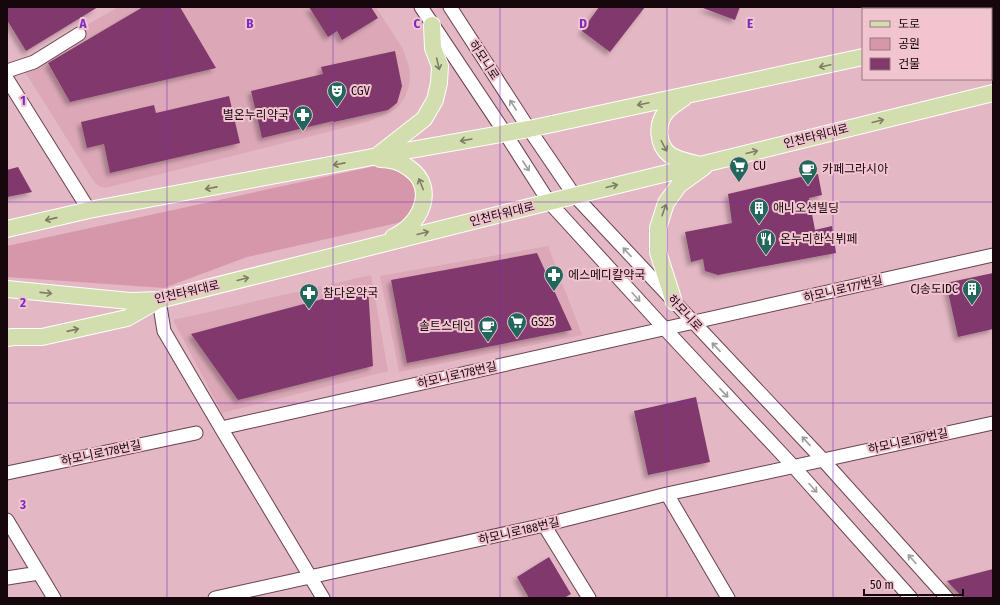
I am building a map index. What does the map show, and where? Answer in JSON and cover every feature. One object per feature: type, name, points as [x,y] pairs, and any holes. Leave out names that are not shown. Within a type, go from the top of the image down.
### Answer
[{"type":"main road","points":[[369,158],[424,120],[435,100],[439,83],[440,66],[433,48],[432,25]]},
{"type":"main road","points":[[7,229],[88,210],[529,129],[862,58]]},
{"type":"main road","name":"인천타워대로","points":[[7,289],[130,301],[159,300],[574,195],[993,93]]},
{"type":"main road","points":[[690,94],[677,102],[663,116],[660,123],[660,136],[664,149],[674,158],[683,161],[706,163]]},
{"type":"main road","points":[[367,247],[395,236],[412,224],[421,209],[424,191],[421,180],[415,172],[405,165],[383,158],[369,158]]},
{"type":"main road","points":[[674,302],[658,252],[658,228],[666,203],[679,185],[706,163]]},
{"type":"main road","points":[[7,338],[42,336],[127,318],[159,300]]},
{"type":"street","name":"하모니로","points":[[421,7],[549,202],[793,466],[911,598]]},
{"type":"street","name":"하모니로","points":[[450,7],[529,129],[574,195],[823,460],[947,598]]},
{"type":"street","points":[[7,70],[34,62],[79,34]]},
{"type":"street","points":[[7,79],[88,210]]},
{"type":"street","name":"하모니로177번길","points":[[693,322],[993,255]]},
{"type":"street","points":[[159,300],[164,331],[220,428],[323,598]]},
{"type":"street","name":"하모니로178번길","points":[[220,428],[693,322]]},
{"type":"street","name":"하모니로187번길","points":[[823,460],[993,423]]},
{"type":"street","name":"하모니로178번길","points":[[7,473],[196,433]]},
{"type":"street","name":"하모니로188번길","points":[[215,598],[544,526],[667,494],[823,460]]},
{"type":"street","points":[[667,494],[728,598]]},
{"type":"street","points":[[7,520],[12,539],[39,573],[54,598]]},
{"type":"street","points":[[544,526],[589,598]]},
{"type":"street","points":[[7,578],[39,573]]},
{"type":"shaded area","points":[[118,7],[376,7],[403,49],[409,67],[410,78],[408,89],[404,99],[398,107],[391,112],[367,122],[105,188],[94,182],[20,64]]},
{"type":"shaded area","points":[[548,246],[582,335],[399,372],[380,276]]},
{"type":"shaded area","points":[[371,275],[388,371],[222,413],[173,320]]},
{"type":"green space","points":[[380,165],[404,171],[418,190],[418,202],[406,220],[247,257],[164,288],[7,277],[7,246]]},
{"type":"building","points":[[7,7],[98,7],[26,51],[7,20]]},
{"type":"building","points":[[143,7],[180,7],[216,68],[70,102],[48,63]]},
{"type":"building","points":[[309,7],[371,7],[378,18],[342,40],[337,31],[328,37]]},
{"type":"building","points":[[599,7],[645,7],[610,52],[582,31]]},
{"type":"building","points":[[703,7],[740,7],[735,20]]},
{"type":"building","points":[[395,51],[402,86],[397,103],[388,110],[262,138],[251,91],[323,74],[321,67]]},
{"type":"building","points":[[229,96],[240,143],[110,173],[104,144],[87,148],[81,122],[154,105],[156,113]]},
{"type":"building","points":[[18,167],[32,192],[7,197],[7,170]]},
{"type":"building","name":"애니오션빌딩","points":[[818,174],[822,195],[809,198],[815,230],[832,226],[836,253],[718,275],[705,271],[703,259],[691,262],[685,232],[732,223],[728,194]]},
{"type":"building","points":[[537,253],[572,330],[407,363],[391,280]]},
{"type":"building","name":"CJ송도IDC","points":[[993,273],[993,329],[958,337],[946,283]]},
{"type":"building","points":[[368,287],[373,366],[238,400],[191,334]]},
{"type":"building","points":[[696,397],[710,462],[648,475],[634,411]]},
{"type":"building","points":[[549,557],[571,594],[564,598],[529,598],[517,577]]},
{"type":"building","points":[[993,569],[993,598],[963,598],[947,581]]},
{"type":"place","name":"CGV","points":[[337,108]]},
{"type":"place","name":"별온누리약국","points":[[303,132]]},
{"type":"place","name":"CU","points":[[739,183]]},
{"type":"place","name":"카페그라시아","points":[[808,186]]},
{"type":"place","name":"애니오션빌딩","points":[[759,225]]},
{"type":"place","name":"온누리한식뷔페","points":[[766,256]]},
{"type":"place","name":"에스메디칼약국","points":[[554,292]]},
{"type":"place","name":"CJ송도IDC","points":[[972,306]]},
{"type":"place","name":"참다온약국","points":[[309,310]]},
{"type":"place","name":"GS25","points":[[517,339]]},
{"type":"place","name":"솔트스테인","points":[[488,343]]}]
